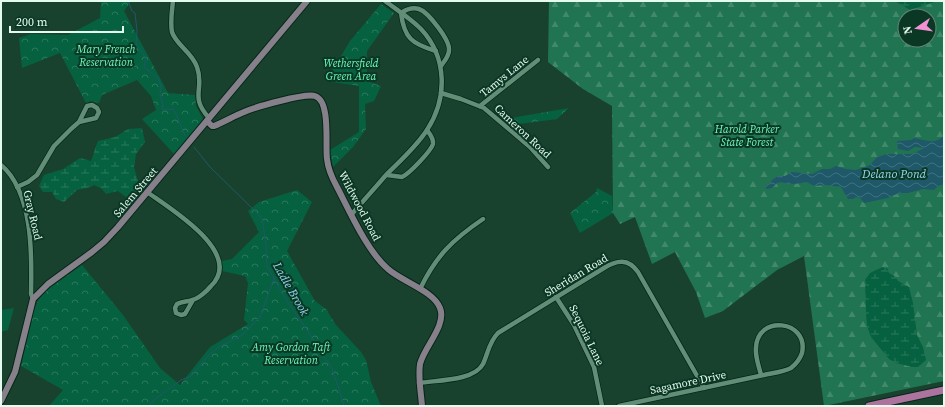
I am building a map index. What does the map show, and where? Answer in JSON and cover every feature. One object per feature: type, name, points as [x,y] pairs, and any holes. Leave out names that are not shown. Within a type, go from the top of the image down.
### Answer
[{"type":"main road","points":[[869,406],[944,390]]},
{"type":"street","points":[[173,1],[172,32],[178,42],[190,54],[194,61],[199,77],[198,101],[208,120]]},
{"type":"street","name":"Salem Street","points":[[33,299],[48,284],[104,242],[307,1]]},
{"type":"street","points":[[352,214],[413,148],[427,130],[437,112],[441,94],[441,66],[436,51],[420,29],[402,13],[385,1]]},
{"type":"street","points":[[402,13],[412,8],[422,10],[445,36],[450,49],[441,66]]},
{"type":"street","points":[[402,13],[404,28],[411,39],[422,47],[436,51]]},
{"type":"street","name":"Tamys Lane","points":[[480,106],[538,60]]},
{"type":"street","name":"Cameron Road","points":[[441,94],[480,106],[496,117],[515,134],[540,157],[548,167]]},
{"type":"street","name":"Wildwood Road","points":[[208,120],[212,126],[214,126],[245,112],[301,97],[316,97],[321,102],[325,111],[326,151],[329,170],[369,246],[381,262],[396,275],[430,296],[441,309],[441,317],[438,328],[421,361],[419,383],[422,406]]},
{"type":"street","points":[[18,187],[37,175],[54,146],[79,122],[86,107],[92,105],[97,108],[99,112],[96,118],[79,122]]},
{"type":"street","points":[[387,175],[402,177],[408,174],[433,144],[431,134],[427,130]]},
{"type":"street","name":"Gray Road","points":[[1,165],[10,173],[18,187],[25,211],[31,241],[31,294],[33,299]]},
{"type":"street","points":[[147,192],[205,237],[217,256],[220,267],[216,280],[211,287],[193,300]]},
{"type":"street","points":[[420,289],[426,276],[441,254],[460,236],[483,219]]},
{"type":"street","name":"Sheridan Road","points":[[419,383],[462,377],[474,373],[482,366],[489,346],[496,336],[614,262],[623,262],[631,265],[638,272],[704,388]]},
{"type":"street","name":"Sequoia Lane","points":[[556,297],[574,325],[594,367],[602,406]]},
{"type":"street","points":[[1,401],[15,372],[33,299]]},
{"type":"street","name":"Sagamore Drive","points":[[619,406],[786,370],[797,362],[801,354],[802,345],[799,336],[793,329],[785,325],[776,325],[768,328],[761,334],[757,341],[756,350],[761,375]]},
{"type":"green space","name":"Mary French Reservation","points":[[101,1],[131,1],[124,11],[168,93],[195,95],[196,106],[203,119],[174,154],[142,119],[156,110],[151,96],[137,80],[102,95],[99,103],[91,101],[86,103],[60,53],[22,68],[19,38],[31,34],[68,35],[100,18]]},
{"type":"green space","name":"Harold Parker State Forest","points":[[549,1],[944,1],[944,381],[824,406],[804,256],[777,270],[723,311],[705,318],[696,292],[675,252],[652,264],[635,217],[620,224],[613,213],[612,106],[583,89],[548,62]]},
{"type":"green space","points":[[895,1],[938,1],[916,8],[907,8]]},
{"type":"green space","name":"Wethersfield Green Area","points":[[381,4],[394,13],[367,51],[367,81],[381,86],[374,101],[365,104],[366,129],[353,147],[333,167],[330,150],[359,132],[359,86],[326,81],[350,41]]},
{"type":"green space","points":[[569,108],[557,119],[512,125],[505,119]]},
{"type":"green space","points":[[142,128],[145,142],[136,154],[134,167],[139,185],[139,195],[126,197],[118,191],[106,194],[102,189],[94,185],[77,190],[64,202],[56,199],[52,192],[43,192],[39,186],[44,175],[63,169],[80,158],[91,161],[98,141],[115,137],[128,129]]},
{"type":"green space","points":[[597,188],[612,196],[613,213],[580,233],[570,213],[596,192]]},
{"type":"green space","name":"Amy Gordon Taft Reservation","points":[[297,190],[312,202],[287,251],[315,301],[326,309],[336,325],[361,352],[366,360],[371,382],[381,406],[49,406],[63,390],[21,366],[34,310],[44,292],[82,265],[123,315],[160,368],[180,385],[210,347],[248,324],[244,320],[248,283],[245,276],[222,271],[222,261],[232,259],[259,232],[248,211],[259,202]]},
{"type":"green space","points":[[883,267],[888,269],[889,273],[896,277],[898,281],[909,287],[913,303],[917,335],[923,347],[926,360],[918,367],[896,363],[889,359],[871,337],[867,326],[865,280],[870,273]]},
{"type":"green space","points":[[14,308],[8,330],[1,332],[1,310]]},
{"type":"water","name":"Delano Pond","points":[[943,136],[944,184],[938,186],[934,190],[923,189],[864,203],[860,198],[856,197],[853,199],[848,199],[841,187],[826,185],[814,186],[807,182],[787,184],[781,182],[768,189],[764,186],[770,184],[772,180],[778,176],[785,176],[792,172],[812,174],[822,169],[830,169],[836,166],[856,170],[870,165],[877,157],[887,154],[912,154],[924,148],[915,147],[908,151],[898,149],[898,141],[911,140],[915,138],[933,141],[940,139]]},
{"type":"waterway","name":"Ladle Brook","points":[[128,1],[132,11],[135,13],[137,31],[136,44],[146,58],[144,67],[158,78],[161,86],[160,94],[163,105],[162,109],[173,109],[185,136]]},
{"type":"waterway","name":"Ladle Brook","points":[[194,147],[210,167],[262,219],[266,244],[267,266],[285,298],[313,339],[316,347],[331,366],[344,406]]},
{"type":"waterway","points":[[149,406],[154,400],[181,380],[191,376],[217,348],[241,336],[260,317],[274,278]]}]
